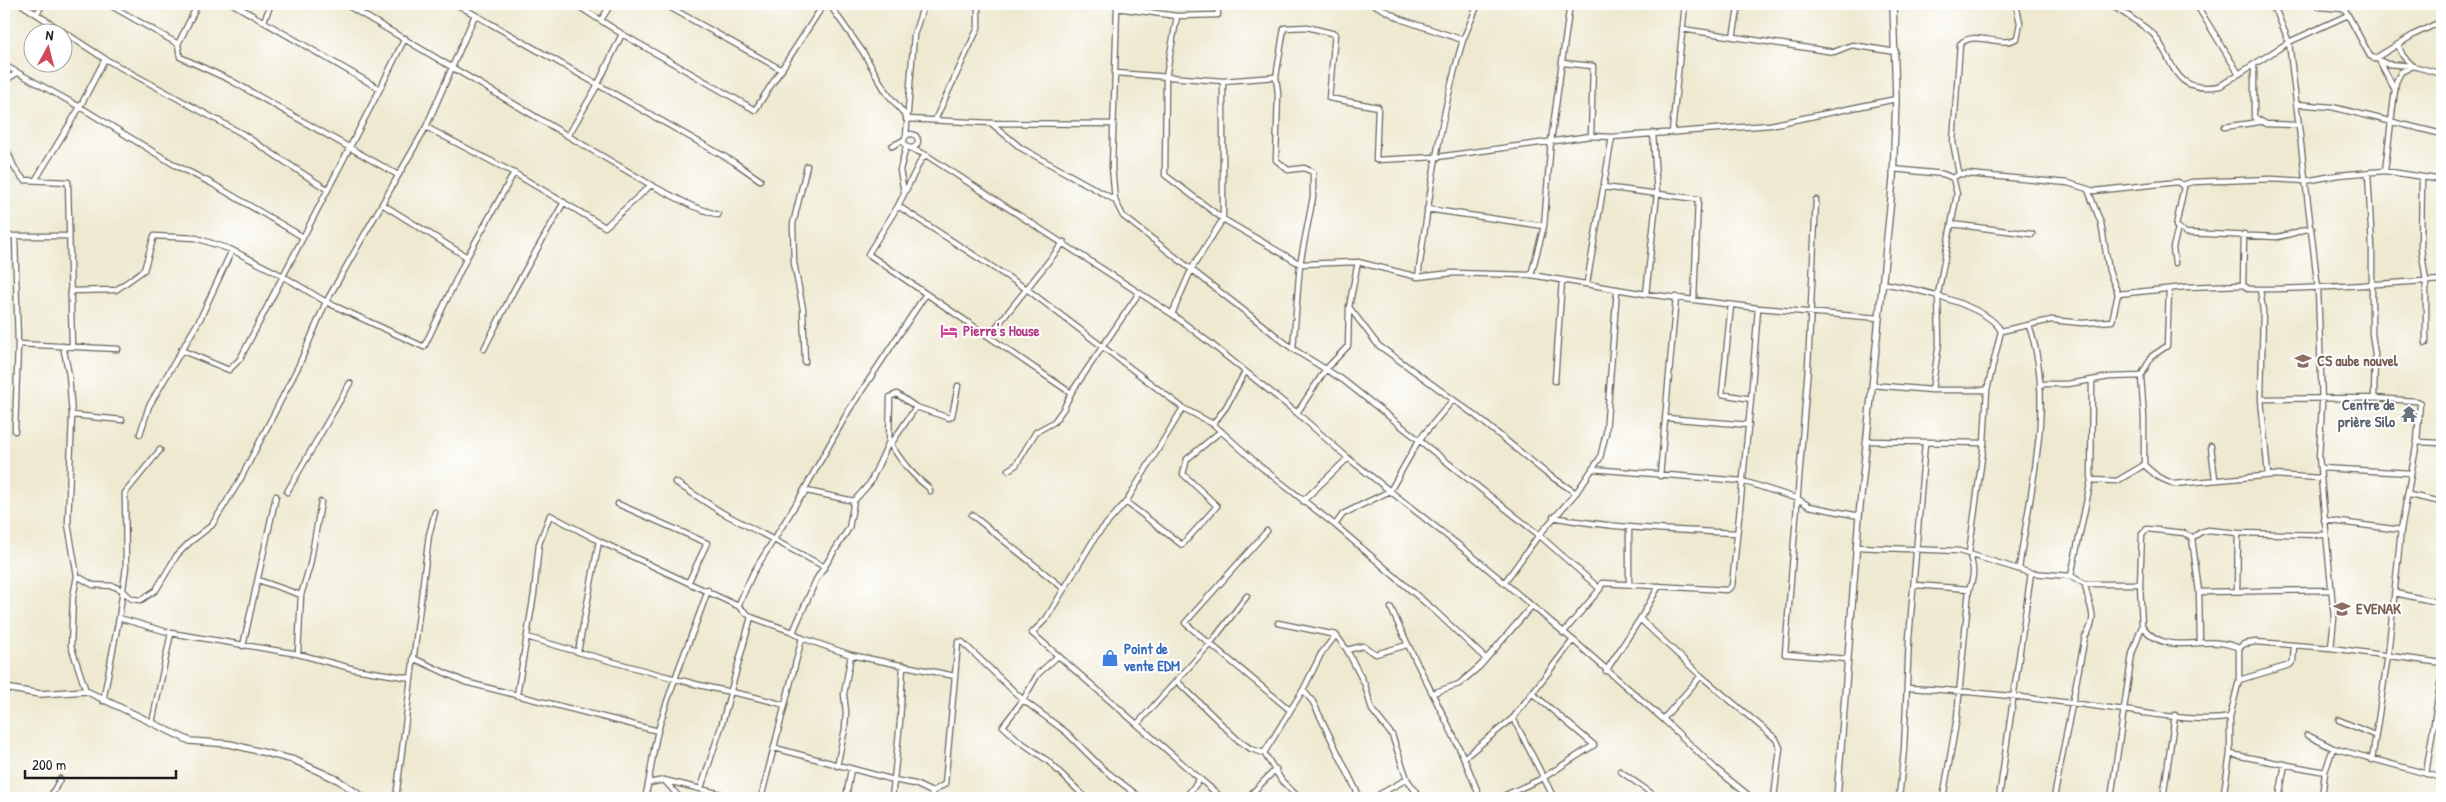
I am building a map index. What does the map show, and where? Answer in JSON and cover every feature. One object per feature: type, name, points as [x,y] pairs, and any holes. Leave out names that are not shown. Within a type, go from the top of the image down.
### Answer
[{"type":"street","points":[[21,4],[37,12],[105,58],[241,133],[328,190]]},
{"type":"street","points":[[37,12],[43,4]]},
{"type":"street","points":[[108,4],[178,44]]},
{"type":"street","points":[[198,4],[178,44],[180,57],[230,80],[398,175]]},
{"type":"street","points":[[233,4],[380,89]]},
{"type":"street","points":[[264,21],[272,4]]},
{"type":"street","points":[[345,4],[651,185],[692,206],[718,215]]},
{"type":"street","points":[[354,10],[357,4]]},
{"type":"street","points":[[456,4],[597,86],[734,162],[760,180]]},
{"type":"street","points":[[576,4],[622,34],[755,110],[824,4]]},
{"type":"street","points":[[601,20],[610,4]]},
{"type":"street","points":[[673,4],[671,8],[782,70]]},
{"type":"street","points":[[829,4],[863,52],[926,155]]},
{"type":"street","points":[[904,192],[900,170],[906,146],[906,120],[914,35],[924,4]]},
{"type":"street","points":[[935,120],[978,28],[978,4]]},
{"type":"street","points":[[1218,4],[1218,15],[1178,16],[1116,6],[1116,73],[1112,167],[1115,200],[1123,216],[1192,268],[1293,349],[1343,380],[1539,535],[1600,588]]},
{"type":"street","points":[[1373,4],[1403,20],[1463,40]]},
{"type":"street","points":[[1418,277],[1427,209],[1455,66],[1463,40],[1478,4]]},
{"type":"street","points":[[1531,275],[1544,226],[1551,141],[1564,63],[1566,19],[1570,4]]},
{"type":"street","points":[[1672,132],[1685,4]]},
{"type":"street","points":[[1733,37],[1739,4]]},
{"type":"street","points":[[1836,798],[1856,547],[1893,169],[1896,52],[1893,4]]},
{"type":"street","points":[[1958,174],[1953,142],[1960,44],[1968,39],[2008,42],[2017,38],[2020,27],[2016,4]]},
{"type":"street","points":[[2109,4],[2152,33],[2176,75],[2184,81],[2213,87],[2220,86],[2288,42],[2348,16]]},
{"type":"street","points":[[2196,4],[2239,74]]},
{"type":"street","points":[[2267,4],[2272,6],[2277,13],[2288,42],[2312,228],[2318,289],[2321,399],[2319,449],[2325,534],[2334,618],[2331,648]]},
{"type":"street","points":[[2320,4],[2320,8],[2343,6],[2370,56],[2374,59],[2380,62],[2413,66],[2442,74]]},
{"type":"street","points":[[77,576],[93,585],[113,586],[122,590],[132,599],[141,600],[150,596],[156,590],[177,555],[212,525],[240,480],[299,365],[326,302],[426,128],[475,15]]},
{"type":"street","points":[[1178,16],[1166,77],[1165,175],[1223,219],[1300,264],[1358,262],[1418,277],[1452,273],[1531,275],[1646,294],[1731,305],[1878,318]]},
{"type":"street","points":[[2374,59],[2442,21]]},
{"type":"street","points":[[1293,349],[1300,264],[1313,197],[1313,172],[1304,168],[1288,170],[1276,160],[1278,93],[1276,77],[1284,28],[1307,27],[1335,34],[1329,98],[1378,107],[1376,160],[1437,157],[1591,136],[1612,137],[1653,132],[1770,126],[1896,99]]},
{"type":"street","points":[[1682,29],[1834,52],[1852,45],[1896,52]]},
{"type":"street","points":[[568,136],[597,86],[622,34]]},
{"type":"street","points":[[181,350],[229,370],[240,359],[405,38]]},
{"type":"street","points":[[2398,45],[2403,56],[2413,66]]},
{"type":"street","points":[[36,179],[80,107],[105,58]]},
{"type":"street","points":[[2380,62],[2395,91]]},
{"type":"street","points":[[1564,63],[1593,66],[1591,136]]},
{"type":"street","points":[[4,65],[80,107],[175,165],[212,183],[304,237]]},
{"type":"street","points":[[2254,65],[2254,113],[2259,122]]},
{"type":"street","points":[[2385,171],[2390,122],[2398,76],[2413,66]]},
{"type":"street","points":[[4,81],[17,72]]},
{"type":"street","points":[[1116,73],[1223,81],[1276,77]]},
{"type":"street","points":[[1172,314],[1192,268],[1223,219],[1223,81]]},
{"type":"street","points":[[2296,104],[2332,107],[2442,134]]},
{"type":"street","points":[[906,120],[1113,124]]},
{"type":"street","points":[[2224,127],[2259,122],[2298,125]]},
{"type":"street","points":[[991,123],[1020,148],[1115,200]]},
{"type":"street","points":[[426,128],[514,173],[605,227],[651,185]]},
{"type":"street","points":[[1646,294],[1657,194],[1653,132]]},
{"type":"street","points":[[892,146],[912,134]]},
{"type":"street","points":[[1587,283],[1612,137]]},
{"type":"street","points":[[912,149],[918,143]]},
{"type":"street","points":[[4,144],[15,169],[24,180],[36,179],[68,182],[72,346]]},
{"type":"street","points":[[906,146],[926,155],[1064,242],[1172,314],[1297,413],[1348,458],[1504,583],[1663,719],[1745,796],[1752,798]]},
{"type":"street","points":[[926,155],[898,206],[868,254],[1071,393]]},
{"type":"street","points":[[804,362],[803,309],[794,263],[792,224],[808,166]]},
{"type":"street","points":[[1893,169],[1943,174],[1953,178]]},
{"type":"street","points":[[1953,178],[1958,174],[2068,183],[2088,190],[2113,190],[2174,182],[2182,184],[2200,181],[2262,179],[2306,181],[2338,175],[2385,171],[2442,180]]},
{"type":"street","points":[[70,290],[116,290],[144,270],[154,236],[196,238],[232,250],[283,276],[326,302],[424,346],[467,257],[514,173]]},
{"type":"street","points":[[2368,173],[2372,334],[2375,354],[2374,398]]},
{"type":"street","points":[[1932,390],[1939,343],[1938,294],[1957,194],[1953,178]]},
{"type":"street","points":[[2422,178],[2421,248],[2426,281],[2426,343]]},
{"type":"street","points":[[2175,264],[2172,248],[2178,228],[2176,222],[2183,193],[2182,184]]},
{"type":"street","points":[[1604,187],[1698,199],[1694,300]]},
{"type":"street","points":[[2001,331],[2051,320],[2082,323],[2112,321],[2118,294],[2108,270],[2101,223],[2088,190]]},
{"type":"street","points":[[1816,200],[1809,311],[1808,368],[1785,654],[1848,659]]},
{"type":"street","points":[[484,350],[515,288],[564,202]]},
{"type":"street","points":[[382,204],[467,257]]},
{"type":"street","points":[[898,206],[1028,290],[1183,408],[1213,424],[1435,611],[1486,659]]},
{"type":"street","points":[[1427,209],[1544,226]]},
{"type":"street","points":[[1951,224],[2032,234]]},
{"type":"street","points":[[2178,228],[2194,235],[2244,234],[2289,236],[2298,231],[2312,228]]},
{"type":"street","points":[[2243,285],[2244,234]]},
{"type":"street","points":[[4,236],[69,236]]},
{"type":"street","points":[[15,236],[18,344],[15,431]]},
{"type":"street","points":[[989,336],[1009,310],[1028,290],[1064,242]]},
{"type":"street","points":[[140,434],[149,406],[200,319],[232,250]]},
{"type":"street","points":[[1297,413],[1326,369],[1348,346],[1350,307],[1358,262]]},
{"type":"street","points":[[1555,381],[1562,280]]},
{"type":"street","points":[[2118,294],[2243,285],[2249,289],[2318,289],[2371,283],[2442,280]]},
{"type":"street","points":[[1882,282],[1938,294],[1982,313],[2001,331]]},
{"type":"street","points":[[1504,583],[1539,535],[1576,493],[1600,458],[1605,444],[1617,289]]},
{"type":"street","points":[[2260,289],[2263,310],[2261,399],[2268,476]]},
{"type":"street","points":[[2169,290],[2167,346],[2152,356],[2141,376],[2144,418],[2144,465],[2158,477],[2174,484],[2215,479],[2292,474],[2321,478]]},
{"type":"street","points":[[1008,470],[1016,465],[1036,432],[1054,422],[1064,408],[1071,393],[1139,293]]},
{"type":"street","points":[[738,606],[753,574],[799,499],[849,410],[926,294]]},
{"type":"street","points":[[1660,476],[1676,298]]},
{"type":"street","points":[[1731,305],[1722,394],[1752,398]]},
{"type":"street","points":[[1350,307],[1378,345],[1454,400],[1546,474],[1576,493]]},
{"type":"street","points":[[1562,633],[1600,588],[1602,583],[1629,583],[1727,590],[1731,588],[1752,398],[1758,308]]},
{"type":"street","points":[[2018,569],[2039,435],[2040,384],[2034,342],[2029,326]]},
{"type":"street","points":[[1943,798],[1960,690],[1969,589],[1974,578],[1974,566],[1969,553],[1984,443],[1987,390],[2001,331]]},
{"type":"street","points":[[18,344],[118,349]]},
{"type":"street","points":[[63,346],[69,374],[72,415],[68,524],[77,576],[73,597],[71,646],[86,691]]},
{"type":"street","points":[[1213,424],[1245,372]]},
{"type":"street","points":[[2040,384],[2067,384],[2109,377],[2141,376]]},
{"type":"street","points":[[2071,576],[2092,480],[2092,380]]},
{"type":"street","points":[[286,492],[350,383]]},
{"type":"street","points":[[930,491],[895,454],[890,443],[890,397],[896,394],[916,407],[949,418],[952,416],[958,386]]},
{"type":"street","points":[[1872,386],[1932,390],[1987,390]]},
{"type":"street","points":[[2261,399],[2374,398],[2418,402],[2417,442],[2409,495],[2401,530],[2388,655],[2374,735],[2372,760]]},
{"type":"street","points":[[1335,525],[1343,514],[1390,491],[1396,476],[1418,440],[1454,400]]},
{"type":"street","points":[[793,632],[808,596],[849,528],[854,501],[870,483],[890,443],[916,407]]},
{"type":"street","points":[[1183,408],[1126,502],[1096,536],[1046,619],[1032,633],[1222,798]]},
{"type":"street","points":[[72,415],[122,420]]},
{"type":"street","points":[[1666,418],[1749,426]]},
{"type":"street","points":[[1126,502],[1182,545],[1217,506],[1183,474],[1187,459],[1221,431]]},
{"type":"street","points":[[1867,441],[1984,443]]},
{"type":"street","points":[[2417,442],[2442,444]]},
{"type":"street","points":[[1899,798],[1908,688],[1909,639],[1925,443]]},
{"type":"street","points":[[2211,446],[2215,479]]},
{"type":"street","points":[[103,701],[119,618],[126,567],[124,493],[160,450]]},
{"type":"street","points":[[1303,501],[1348,458]]},
{"type":"street","points":[[2092,480],[2117,481],[2144,465]]},
{"type":"street","points":[[2321,468],[2411,473]]},
{"type":"street","points":[[1592,470],[1743,481],[1798,499],[1809,506],[1859,516]]},
{"type":"street","points":[[674,482],[721,512],[825,567]]},
{"type":"street","points":[[799,499],[807,491],[854,501]]},
{"type":"street","points":[[2409,495],[2442,502]]},
{"type":"street","points":[[243,646],[258,580],[259,564],[276,496]]},
{"type":"street","points":[[298,654],[301,595],[310,565],[321,502]]},
{"type":"street","points":[[618,504],[707,543],[689,582]]},
{"type":"street","points":[[396,798],[429,535],[435,512]]},
{"type":"street","points":[[517,695],[534,594],[539,544],[550,515],[599,541],[708,590],[738,606],[751,617],[793,632],[802,638],[851,655],[955,676]]},
{"type":"street","points":[[972,515],[1063,588]]},
{"type":"street","points":[[1553,518],[1592,525],[1737,533]]},
{"type":"street","points":[[2324,520],[2401,530]]},
{"type":"street","points":[[1629,528],[1629,583]]},
{"type":"street","points":[[2111,798],[2132,654],[2142,626],[2140,584],[2142,534],[2147,529],[2184,533],[2192,538]]},
{"type":"street","points":[[2192,538],[2208,530],[2238,533],[2325,534]]},
{"type":"street","points":[[1267,531],[1185,623],[1290,710]]},
{"type":"street","points":[[2237,591],[2238,533]]},
{"type":"street","points":[[2192,538],[2199,592],[2200,642]]},
{"type":"street","points":[[578,652],[599,541]]},
{"type":"street","points":[[1856,547],[1969,553],[2031,573],[2071,576],[2085,584],[2140,584]]},
{"type":"street","points":[[1999,798],[2031,573]]},
{"type":"street","points":[[258,580],[301,595]]},
{"type":"street","points":[[2054,798],[2085,637],[2093,622],[2093,609],[2087,599],[2085,584]]},
{"type":"street","points":[[1914,585],[1969,589]]},
{"type":"street","points":[[1606,670],[1640,619],[1659,586]]},
{"type":"street","points":[[645,798],[658,731],[674,678],[688,647],[708,590]]},
{"type":"street","points":[[2199,592],[2330,590]]},
{"type":"street","points":[[2395,593],[2442,602]]},
{"type":"street","points":[[1138,724],[1178,682],[1247,596]]},
{"type":"street","points":[[1433,693],[1459,684],[1486,659],[1530,607]]},
{"type":"street","points":[[1391,608],[1406,645],[1433,693],[1465,757],[1480,798]]},
{"type":"street","points":[[701,788],[721,727],[751,617]]},
{"type":"street","points":[[119,618],[171,633],[298,654],[354,669],[410,678]]},
{"type":"street","points":[[1640,619],[1700,676],[1776,739],[1780,748],[1774,798]]},
{"type":"street","points":[[1278,623],[1336,635],[1347,650],[1365,685],[1372,710],[1392,735],[1407,779],[1420,798]]},
{"type":"street","points":[[2142,626],[2148,634],[2166,644],[2219,642],[2239,648]]},
{"type":"street","points":[[152,722],[171,633]]},
{"type":"street","points":[[1264,753],[1303,690],[1321,654],[1336,635]]},
{"type":"street","points":[[527,637],[729,692],[755,695],[784,705]]},
{"type":"street","points":[[761,798],[776,748],[784,705],[802,638]]},
{"type":"street","points":[[1465,757],[1513,718],[1572,640]]},
{"type":"street","points":[[931,798],[932,792],[945,784],[958,642],[962,642],[1023,700],[1066,732],[1102,768],[1141,798]]},
{"type":"street","points":[[2239,648],[2244,644],[2256,642],[2331,648],[2442,663]]},
{"type":"street","points":[[1347,650],[1363,646],[1376,654],[1406,645]]},
{"type":"street","points":[[2240,680],[2290,665],[2293,661],[2294,646]]},
{"type":"street","points":[[2223,798],[2230,754],[2230,717],[2240,680],[2239,648]]},
{"type":"street","points":[[837,766],[844,729],[846,712],[844,694],[851,655]]},
{"type":"street","points":[[1058,656],[1038,674],[1023,700],[1003,726],[1018,740],[1048,761],[1086,798]]},
{"type":"street","points":[[413,658],[465,682],[658,731]]},
{"type":"street","points":[[892,798],[900,722],[903,665]]},
{"type":"street","points":[[2426,774],[2439,719],[2442,672]]},
{"type":"street","points":[[1663,719],[1700,676]]},
{"type":"street","points":[[1178,682],[1238,740],[1251,749],[1264,753],[1282,781],[1298,798]]},
{"type":"street","points":[[4,686],[10,690],[40,694],[86,691],[103,701],[190,741],[230,744],[294,760],[338,780],[364,798]]},
{"type":"street","points":[[1908,688],[1960,690],[2072,705],[2214,720],[2230,717]]},
{"type":"street","points":[[1303,690],[1313,702],[1360,798]]},
{"type":"street","points":[[1499,798],[1543,778],[1594,745],[1532,693]]},
{"type":"street","points":[[2163,798],[2175,716]]},
{"type":"street","points":[[1513,718],[1554,798]]},
{"type":"street","points":[[2339,720],[2374,735]]},
{"type":"street","points":[[2307,735],[2333,748],[2442,778]]},
{"type":"street","points":[[776,748],[837,766],[915,784],[932,792]]},
{"type":"street","points":[[2322,798],[2325,772],[2333,748]]},
{"type":"street","points":[[2230,754],[2325,772]]},
{"type":"street","points":[[2279,798],[2285,764]]},
{"type":"street","points":[[846,798],[851,769]]},
{"type":"street","points":[[1248,798],[1276,769]]},
{"type":"street","points":[[1620,770],[1658,798]]},
{"type":"street","points":[[50,798],[60,779]]},
{"type":"street","points":[[1185,798],[1200,779]]},
{"type":"street","points":[[1373,798],[1407,779]]},
{"type":"street","points":[[649,783],[664,780],[737,798]]},
{"type":"street","points":[[664,780],[680,798]]},
{"type":"place","name":"Pierre's House","points":[[949,331]]},
{"type":"place","name":"CS aube nouvel","points":[[2303,361]]},
{"type":"place","name":"Centre de prière Silo","points":[[2409,414]]},
{"type":"place","name":"EVENAK","points":[[2342,609]]},
{"type":"place","name":"Point de vente EDM","points":[[1110,658]]}]
